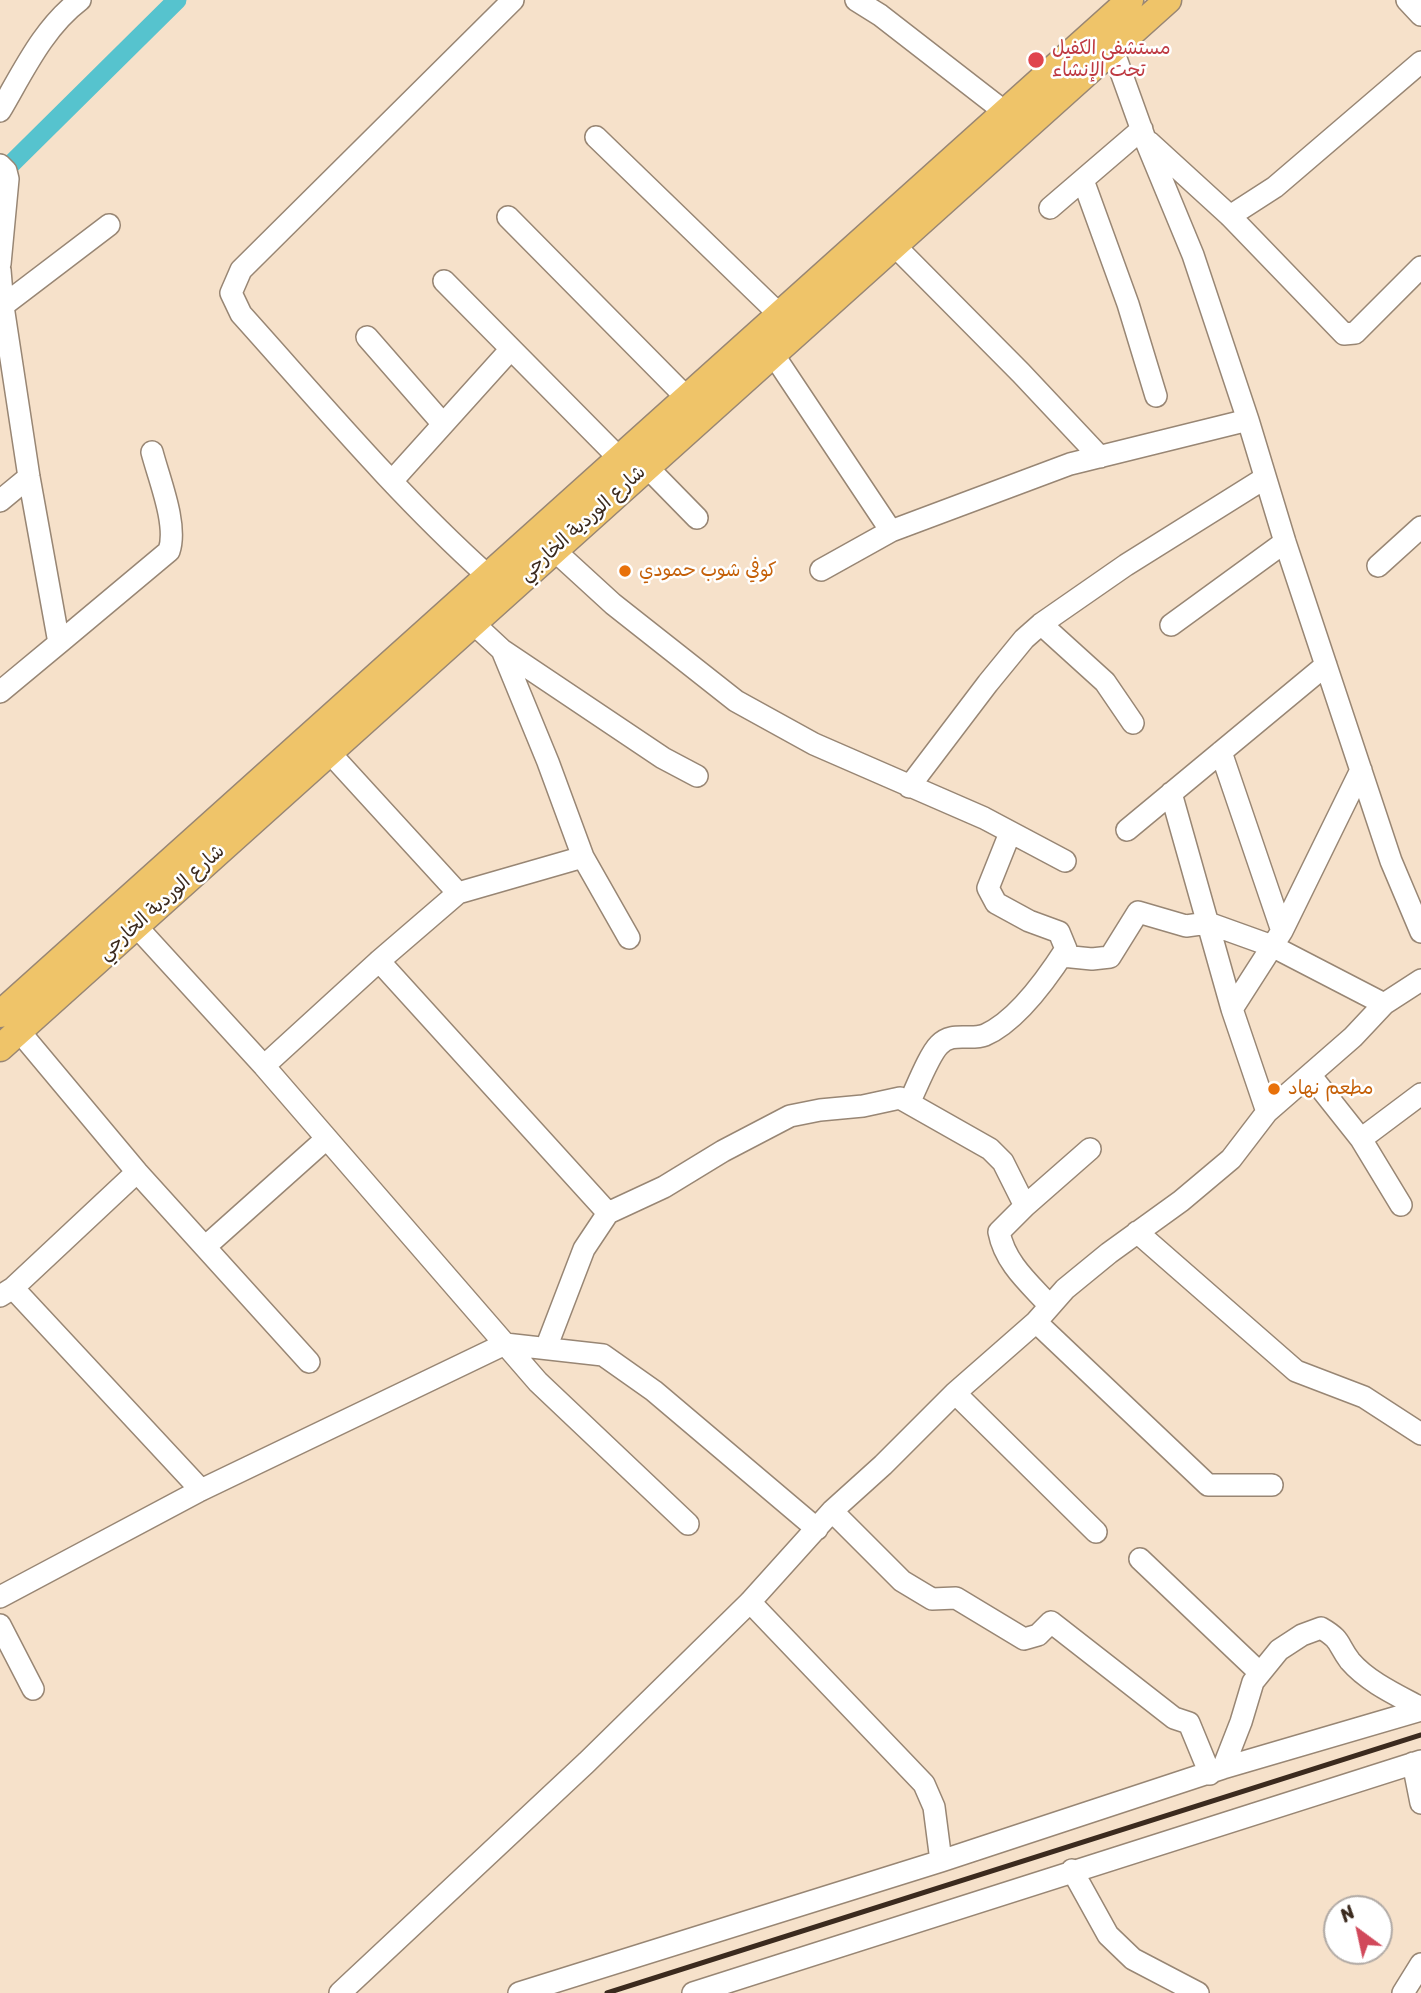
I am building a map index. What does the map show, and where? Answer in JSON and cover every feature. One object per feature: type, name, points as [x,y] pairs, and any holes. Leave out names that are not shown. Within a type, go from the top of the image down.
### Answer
[{"type":"main road","name":"شارع الوردية الخارجي","points":[[6,1031],[245,811],[487,575],[781,316],[1006,112],[1106,9],[1130,0]]},
{"type":"main road","name":"شارع الوردية الخارجي","points":[[245,811],[329,751],[1168,0]]},
{"type":"main road","name":"شارع الوردية الخارجي","points":[[6,1031],[136,926],[165,882]]},
{"type":"street","points":[[0,111],[40,43],[64,12],[80,0]]},
{"type":"street","points":[[487,575],[438,531],[392,481],[241,314],[231,293],[242,270],[513,0]]},
{"type":"street","points":[[856,0],[880,15],[1006,112]]},
{"type":"street","points":[[1407,0],[1421,15]]},
{"type":"street","points":[[1113,50],[1143,134],[1193,255],[1391,860],[1421,932]]},
{"type":"street","points":[[1230,216],[1275,187],[1421,62]]},
{"type":"street","points":[[1050,208],[1143,134]]},
{"type":"street","points":[[1143,134],[1230,216],[1344,334],[1356,333],[1421,267]]},
{"type":"street","points":[[596,137],[781,316]]},
{"type":"street","points":[[0,264],[8,178],[3,168]]},
{"type":"street","points":[[1083,180],[1128,304],[1156,396]]},
{"type":"street","points":[[508,217],[687,398]]},
{"type":"street","points":[[1,307],[109,225]]},
{"type":"street","points":[[895,246],[1100,457]]},
{"type":"street","points":[[0,270],[1,307],[59,643]]},
{"type":"street","points":[[444,281],[619,458]]},
{"type":"street","points":[[367,337],[443,424]]},
{"type":"street","points":[[392,481],[511,349]]},
{"type":"street","points":[[774,354],[891,531]]},
{"type":"street","points":[[821,570],[891,531],[1069,464],[1248,420]]},
{"type":"street","points":[[0,692],[169,551],[173,539],[171,524],[152,452]]},
{"type":"street","points":[[647,467],[697,518]]},
{"type":"street","points":[[0,501],[29,477]]},
{"type":"street","points":[[909,787],[988,683],[1024,639],[1041,624],[1126,565],[1265,478]]},
{"type":"street","points":[[1378,566],[1421,527]]},
{"type":"street","points":[[1171,625],[1285,542]]},
{"type":"street","points":[[554,550],[613,604],[736,701],[814,744],[984,818],[1065,861]]},
{"type":"street","points":[[472,623],[502,650],[663,758],[696,776]]},
{"type":"street","points":[[1041,624],[1105,682],[1133,723]]},
{"type":"street","points":[[502,650],[583,857],[629,938]]},
{"type":"street","points":[[1127,830],[1326,665]]},
{"type":"street","points":[[329,751],[458,893]]},
{"type":"street","points":[[1221,752],[1277,939]]},
{"type":"street","points":[[1232,1009],[1277,939],[1361,770]]},
{"type":"street","points":[[1171,793],[1232,1009],[1267,1112]]},
{"type":"street","points":[[909,1103],[938,1045],[951,1037],[983,1035],[1000,1024],[1044,984],[1066,948],[1059,932],[1029,921],[996,903],[988,888],[1010,833]]},
{"type":"street","points":[[264,1066],[458,893],[583,857]]},
{"type":"street","points":[[1062,956],[1092,959],[1110,957],[1138,912],[1186,926],[1208,923],[1277,939],[1384,1004]]},
{"type":"street","points":[[136,926],[264,1066],[538,1382],[688,1524]]},
{"type":"street","points":[[379,961],[608,1213]]},
{"type":"street","points":[[340,1993],[587,1762],[750,1602],[832,1511],[883,1465],[955,1392],[1109,1253],[1181,1201],[1231,1159],[1267,1112],[1311,1076],[1384,1004],[1421,980]]},
{"type":"street","points":[[6,1031],[309,1362]]},
{"type":"street","points":[[1311,1076],[1361,1139],[1401,1205]]},
{"type":"street","points":[[1361,1139],[1421,1094]]},
{"type":"street","points":[[546,1348],[568,1297],[584,1249],[608,1213],[664,1187],[790,1116],[900,1098],[990,1149],[1003,1162],[1025,1206]]},
{"type":"street","points":[[205,1247],[326,1139]]},
{"type":"street","points":[[1090,1149],[999,1232],[1002,1247],[1043,1313],[1208,1485],[1272,1485]]},
{"type":"street","points":[[137,1172],[7,1292],[201,1490]]},
{"type":"street","points":[[1137,1232],[1296,1371],[1364,1397],[1421,1434]]},
{"type":"street","points":[[0,1597],[201,1490],[505,1344],[603,1355],[654,1391],[817,1529]]},
{"type":"street","points":[[955,1392],[1096,1532]]},
{"type":"street","points":[[832,1511],[902,1581],[932,1600],[956,1598],[1024,1639],[1038,1635],[1051,1622],[1174,1718],[1189,1723],[1216,1771]]},
{"type":"street","points":[[1140,1559],[1260,1672]]},
{"type":"street","points":[[750,1602],[924,1784],[934,1807],[941,1861]]},
{"type":"street","points":[[0,1625],[33,1689]]},
{"type":"street","points":[[1216,1771],[1241,1722],[1253,1682],[1260,1672],[1279,1650],[1302,1635],[1321,1628],[1335,1636],[1351,1662],[1371,1678],[1421,1709]]},
{"type":"street","points":[[519,1993],[941,1861],[1216,1771],[1421,1709]]},
{"type":"street","points":[[693,1993],[1417,1762],[1421,1803]]},
{"type":"street","points":[[1072,1870],[1108,1935],[1163,1985],[1198,1993]]},
{"type":"street","points":[[1403,1993],[1421,1964]]},
{"type":"waterway","points":[[0,175],[177,0]]},
{"type":"railway","points":[[607,1993],[1421,1735]]},
{"type":"place","name":"مستشفى الكفيل تحت الإنشاء","points":[[1036,60]]},
{"type":"place","name":"كوفي شوب حمودي","points":[[625,571]]},
{"type":"place","name":"مطعم نهاد","points":[[1274,1089]]}]
